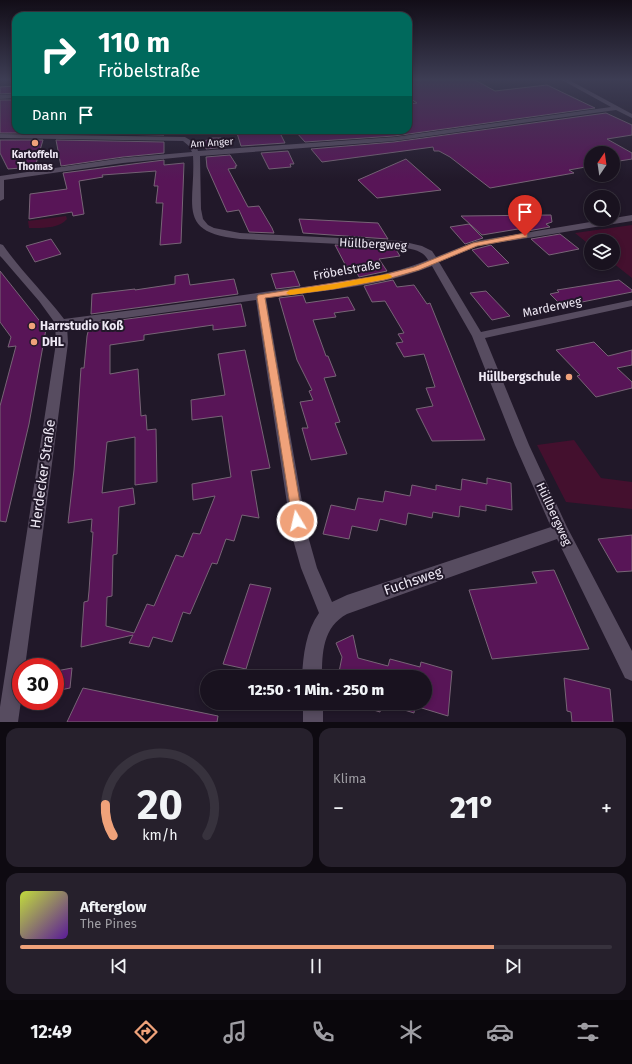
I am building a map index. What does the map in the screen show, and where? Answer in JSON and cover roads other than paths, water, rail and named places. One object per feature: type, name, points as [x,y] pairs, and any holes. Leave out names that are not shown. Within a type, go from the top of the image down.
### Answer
[{"type":"street","name":"Am Anger","points":[[0,178],[115,162],[197,154],[334,145],[396,139],[579,114]]},
{"type":"street","points":[[0,136],[179,138],[190,140],[197,154]]},
{"type":"street","name":"Hüllbergweg","points":[[197,154],[198,218],[205,227],[212,231],[232,235],[280,239],[401,244],[428,253],[478,336],[522,445],[561,531],[632,671]]},
{"type":"street","points":[[0,178],[0,199]]},
{"type":"street","name":"Fröbelstraße","points":[[61,323],[261,297],[384,277],[417,268],[476,244],[632,218]]},
{"type":"street","points":[[0,247],[5,256],[43,299],[61,323]]},
{"type":"street","points":[[261,297],[300,536],[308,568],[329,615]]},
{"type":"street","name":"Marderweg","points":[[478,336],[632,303]]},
{"type":"street","name":"Herdecker Straße","points":[[8,722],[62,343],[61,323]]},
{"type":"street","name":"Fuchsweg","points":[[313,670],[314,650],[319,629],[329,615],[347,604],[561,531]]},
{"type":"street","points":[[313,710],[313,722]]},
{"type":"place","name":"Kartoffeln Thomas","points":[[35,143]]},
{"type":"place","name":"Harrstudio Koß","points":[[32,326]]},
{"type":"place","name":"DHL","points":[[34,342]]},
{"type":"place","name":"Hüllbergschule","points":[[569,377]]}]
